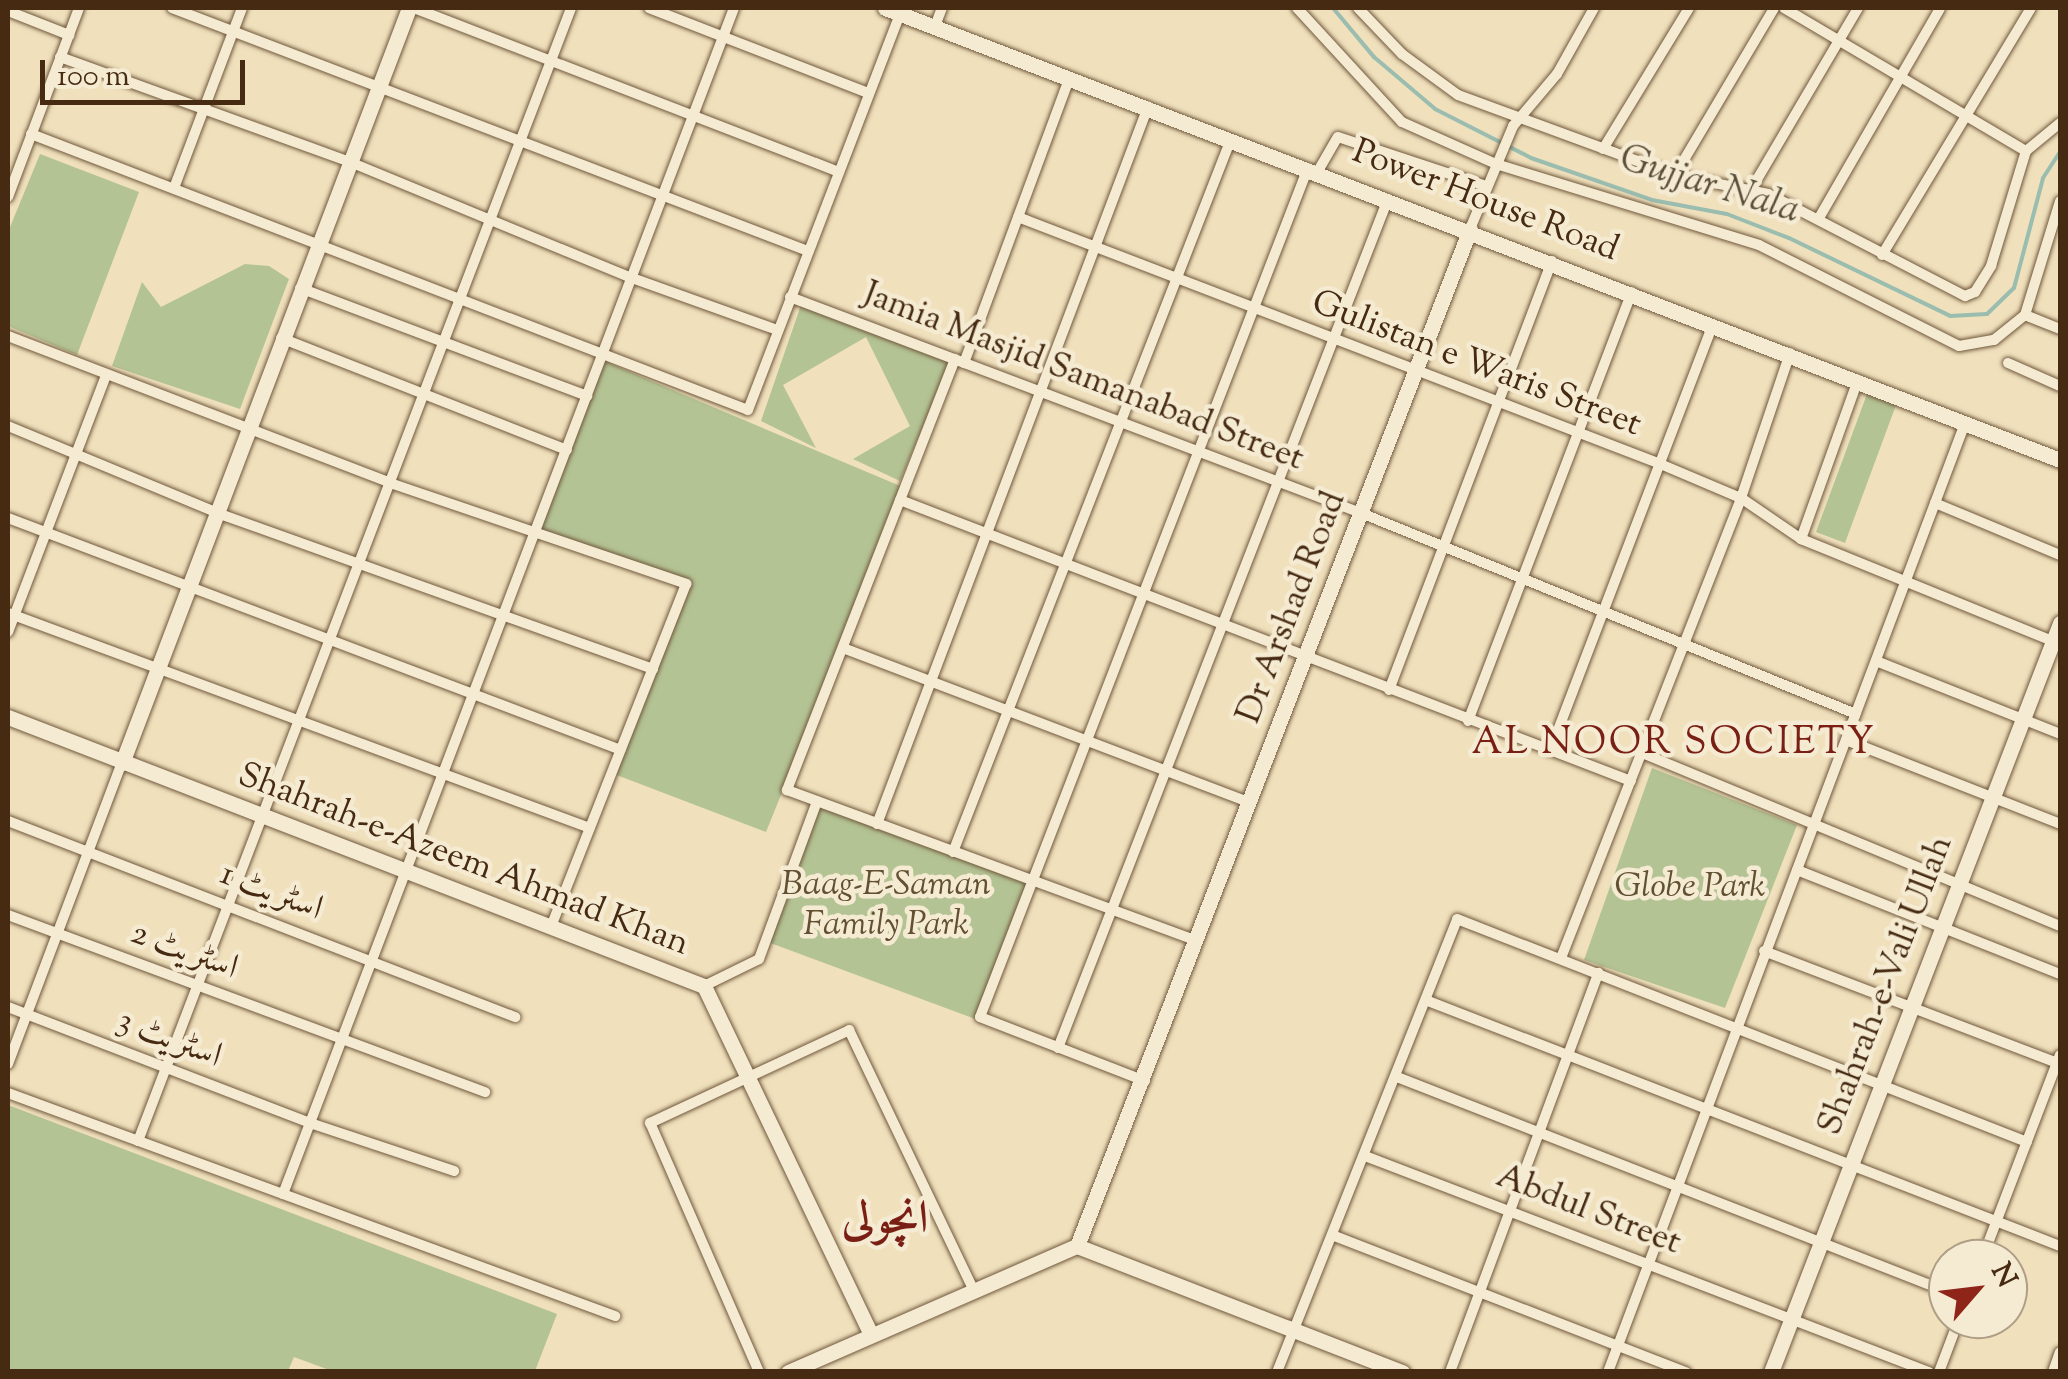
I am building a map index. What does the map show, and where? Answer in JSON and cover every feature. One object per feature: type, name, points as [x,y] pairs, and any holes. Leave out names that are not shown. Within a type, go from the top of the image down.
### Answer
[{"type":"street","points":[[8,197],[79,8]]},
{"type":"street","points":[[172,8],[808,251]]},
{"type":"street","points":[[174,188],[242,8]]},
{"type":"street","points":[[8,1064],[86,850],[220,514],[281,338],[378,84],[412,8],[838,172]]},
{"type":"street","points":[[138,1141],[267,818],[571,8]]},
{"type":"street","points":[[649,8],[868,94]]},
{"type":"street","points":[[283,1194],[734,8]]},
{"type":"street","points":[[935,26],[942,8]]},
{"type":"street","points":[[1296,8],[1402,122],[1496,164],[1759,246],[1940,341],[1959,346],[1994,340],[2026,315],[2046,263],[2060,201]]},
{"type":"street","points":[[1358,8],[1438,85],[1523,114],[1674,175],[1752,188],[1819,218],[1946,290],[1976,292],[1991,266],[2026,151],[2060,123]]},
{"type":"street","name":"Dr Arshad Road","points":[[1077,1246],[1145,1082],[1486,186],[1509,136],[1556,74],[1594,8]]},
{"type":"street","points":[[1603,149],[1689,8]]},
{"type":"street","points":[[1674,175],[1774,8]]},
{"type":"street","points":[[1784,8],[2026,151]]},
{"type":"street","points":[[1752,188],[1858,8]]},
{"type":"street","points":[[1819,218],[1940,8]]},
{"type":"street","points":[[1882,255],[2031,8]]},
{"type":"street","points":[[31,134],[318,241],[748,410],[868,94],[892,10]]},
{"type":"street","name":"Power House Road","points":[[892,10],[1632,290],[2060,460]]},
{"type":"street","points":[[8,12],[69,35]]},
{"type":"street","points":[[60,57],[350,162],[632,278],[777,330]]},
{"type":"street","points":[[1070,77],[1018,217],[900,500],[787,790],[1198,941]]},
{"type":"street","points":[[877,824],[1148,107]]},
{"type":"street","points":[[1145,1082],[980,1018],[1254,310],[1313,169],[1338,137],[1486,186]]},
{"type":"street","points":[[952,852],[1231,138]]},
{"type":"street","points":[[1058,1048],[1389,198]]},
{"type":"street","name":"Gulistan e Waris Street","points":[[1018,217],[1658,464],[1741,498],[1801,539],[1904,584],[2057,642]]},
{"type":"street","points":[[1389,690],[1553,260]]},
{"type":"street","points":[[2046,263],[2060,268]]},
{"type":"street","points":[[300,288],[587,396]]},
{"type":"street","points":[[1468,721],[1632,290]]},
{"type":"street","name":"Jamia Masjid Samanabad Street","points":[[790,297],[1361,513],[1856,714]]},
{"type":"street","points":[[2026,315],[2060,329]]},
{"type":"street","points":[[1550,751],[1600,610],[1713,324]]},
{"type":"street","points":[[8,336],[393,484],[686,584],[552,924]]},
{"type":"street","points":[[281,338],[567,450]]},
{"type":"street","points":[[1561,958],[1632,781],[1680,642],[1741,498],[1790,353]]},
{"type":"street","points":[[2008,363],[2060,386]]},
{"type":"street","points":[[8,632],[11,614],[47,534],[106,375]]},
{"type":"street","points":[[1801,539],[1858,380]]},
{"type":"street","points":[[1608,1372],[1734,1027],[1965,423]]},
{"type":"street","points":[[8,426],[220,514],[652,669]]},
{"type":"street","points":[[900,500],[1632,781]]},
{"type":"street","points":[[1935,502],[2060,555]]},
{"type":"street","points":[[8,518],[189,591],[475,693],[621,750]]},
{"type":"street","points":[[11,614],[158,672],[590,828]]},
{"type":"street","name":"Shahrah-e-Vali Ullah","points":[[1772,1372],[2022,720],[2057,642],[2060,623]]},
{"type":"street","points":[[842,648],[1251,803]]},
{"type":"street","points":[[1876,661],[2060,734]]},
{"type":"street","name":"Shahrah-e-Azeem Ahmad Khan","points":[[8,717],[552,924],[704,986],[751,1075],[871,1336]]},
{"type":"street","points":[[1846,740],[2060,824]]},
{"type":"street","points":[[1642,754],[2060,926]]},
{"type":"street","points":[[704,986],[759,959],[816,801]]},
{"type":"street","name":"اسٹریٹ 1","points":[[8,821],[515,1017]]},
{"type":"street","points":[[1796,870],[2060,974]]},
{"type":"street","name":"اسٹریٹ 2","points":[[8,916],[485,1092]]},
{"type":"street","points":[[1277,1372],[1398,1077],[1456,919],[1883,1081],[2027,1142]]},
{"type":"street","points":[[1764,951],[2059,1059],[1990,1239]]},
{"type":"street","points":[[1450,1372],[1598,972]]},
{"type":"street","points":[[1428,1001],[1706,1104],[2060,1246]]},
{"type":"street","name":"اسٹریٹ 3","points":[[8,1007],[310,1124],[454,1170]]},
{"type":"street","points":[[758,1372],[650,1123],[849,1030],[974,1291]]},
{"type":"street","points":[[1398,1077],[1538,1135],[1677,1183],[1928,1284]]},
{"type":"street","points":[[8,1092],[615,1316]]},
{"type":"street","name":"Abdul Street","points":[[1365,1156],[1928,1372]]},
{"type":"street","points":[[1332,1236],[1686,1372]]},
{"type":"street","points":[[788,1372],[1077,1246],[1402,1372]]},
{"type":"street","points":[[1939,1372],[1951,1339]]},
{"type":"street","points":[[2053,1372],[2060,1352]]},
{"type":"green space","points":[[40,154],[139,192],[77,355],[8,326],[8,232]]},
{"type":"green space","points":[[245,264],[269,266],[289,279],[240,409],[112,366],[142,282],[161,307]]},
{"type":"green space","points":[[801,305],[950,361],[900,481],[853,459],[910,426],[866,337],[783,385],[816,448],[761,421]]},
{"type":"green space","points":[[604,361],[905,488],[766,832],[614,774],[686,584],[535,534]]},
{"type":"green space","points":[[1867,394],[1896,405],[1845,543],[1816,532]]},
{"type":"green space","name":"Globe Park","points":[[1652,768],[1797,825],[1725,1008],[1584,960]]},
{"type":"green space","name":"Baag-E-Saman Family Park","points":[[817,801],[1032,883],[978,1020],[765,941]]},
{"type":"green space","points":[[8,1105],[557,1314],[535,1371],[332,1371],[294,1357],[288,1371],[8,1371]]},
{"type":"waterway","name":"Gujjar Nala","points":[[1333,8],[1374,57],[1435,109],[1531,158],[1652,200],[1727,214],[1789,238],[1950,316],[1987,314],[2014,288],[2043,178],[2060,152]]},
{"type":"district","name":"AL NOOR SOCIETY","points":[[1674,745]]},
{"type":"district","name":"انچولی","points":[[885,1222]]}]
